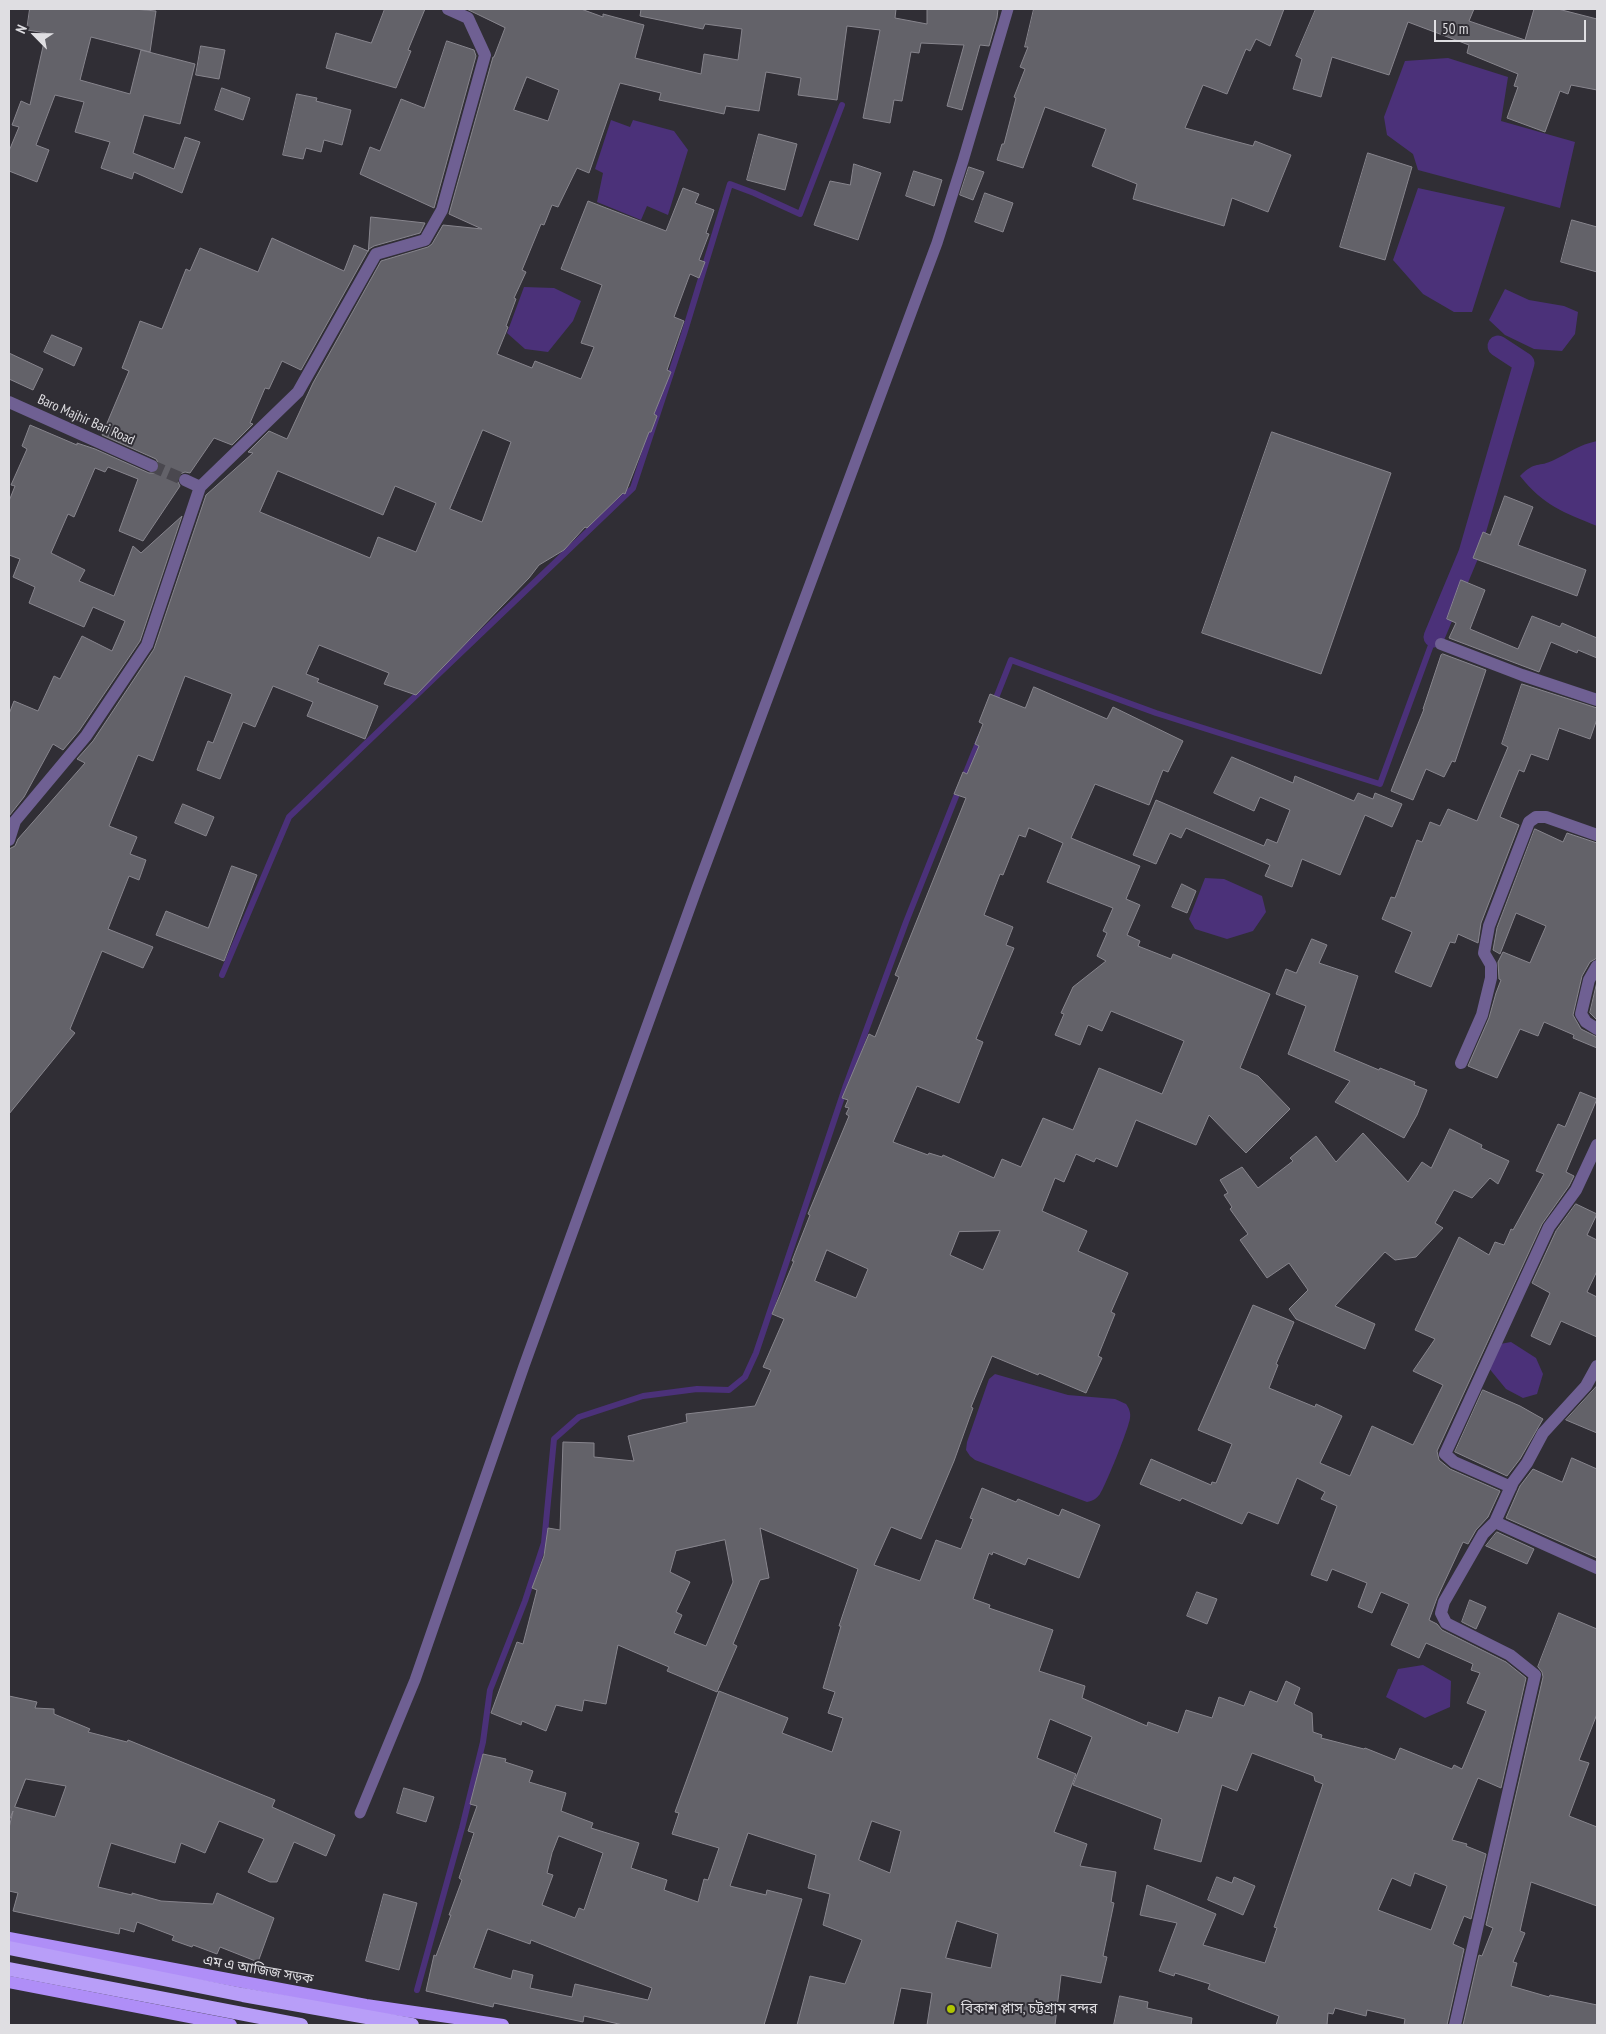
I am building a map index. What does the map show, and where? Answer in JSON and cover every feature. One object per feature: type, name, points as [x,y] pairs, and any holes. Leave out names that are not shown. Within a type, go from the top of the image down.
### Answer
[{"type":"highway","points":[[9,1948],[412,2025]]},
{"type":"highway","points":[[9,1969],[301,2025]]},
{"type":"main road","name":"এম এ আজিজ সড়ক","points":[[9,1938],[222,1979],[462,2021],[503,2025]]},
{"type":"main road","points":[[9,1982],[225,2025]]},
{"type":"street","points":[[9,840],[15,821],[86,736],[147,645],[200,487],[298,392],[376,254],[425,240],[442,210],[485,54],[468,18],[448,9]]},
{"type":"street","name":"Baro Majhir Bari Road","points":[[9,402],[152,466]]},
{"type":"street","points":[[185,480],[200,487]]},
{"type":"street","points":[[1441,644],[1522,675],[1597,700]]},
{"type":"street","points":[[1461,1063],[1482,1015],[1491,978],[1491,965],[1484,953],[1489,926],[1529,822],[1536,817],[1546,817],[1597,835]]},
{"type":"street","points":[[1597,966],[1589,980],[1581,1014],[1586,1022],[1597,1029]]},
{"type":"street","points":[[1511,1487],[1454,1462],[1445,1454],[1549,1227],[1576,1190],[1597,1145]]},
{"type":"street","points":[[1455,2025],[1535,1675],[1510,1655],[1446,1624],[1441,1613],[1444,1602],[1478,1542],[1495,1522],[1511,1487],[1528,1463],[1543,1433],[1586,1386],[1597,1366]]},
{"type":"street","points":[[1495,1522],[1597,1568]]},
{"type":"street","points":[[222,1979],[225,2025]]},
{"type":"lane","points":[[360,1813],[415,1680],[524,1366],[697,888],[937,243],[1008,9]]},
{"type":"shaded area","points":[[1448,58],[1508,77],[1501,121],[1575,142],[1560,208],[1418,170],[1413,154],[1387,135],[1384,117],[1405,61]]},
{"type":"shaded area","points":[[611,120],[630,127],[633,120],[674,131],[688,150],[668,215],[647,206],[641,220],[597,202],[603,173],[595,169]]},
{"type":"shaded area","points":[[1418,188],[1505,207],[1472,312],[1454,312],[1423,294],[1393,260]]},
{"type":"shaded area","points":[[524,287],[554,288],[581,301],[573,321],[548,352],[525,349],[507,333]]},
{"type":"shaded area","points":[[1505,289],[1529,300],[1564,306],[1578,312],[1575,334],[1562,351],[1534,349],[1505,335],[1489,320]]},
{"type":"shaded area","points":[[1597,441],[1597,526],[1555,507],[1537,494],[1520,476],[1534,466],[1549,462]]},
{"type":"shaded area","points":[[1205,878],[1224,879],[1262,896],[1266,912],[1253,931],[1227,939],[1195,929],[1189,919]]},
{"type":"shaded area","points":[[1511,1342],[1536,1358],[1543,1374],[1537,1394],[1523,1398],[1506,1389],[1488,1367],[1500,1344]]},
{"type":"shaded area","points":[[995,1374],[1068,1395],[1115,1399],[1126,1404],[1130,1414],[1129,1424],[1107,1481],[1096,1498],[1087,1502],[975,1460],[970,1456],[966,1450],[967,1442],[989,1379]]},
{"type":"shaded area","points":[[1423,1665],[1451,1681],[1450,1707],[1425,1718],[1386,1697],[1398,1669]]},
{"type":"building","points":[[30,9],[134,9],[156,11],[150,52],[91,37],[80,80],[130,94],[141,50],[195,64],[180,124],[144,115],[133,153],[174,169],[185,137],[200,142],[182,193],[134,172],[132,179],[101,168],[110,142],[75,132],[84,102],[55,95],[36,145],[49,150],[37,182],[9,171],[9,151],[19,127],[12,125],[21,101],[30,105],[46,33],[27,30]]},
{"type":"building","points":[[385,9],[425,9],[408,50],[411,51],[396,88],[326,68],[336,33],[371,43]]},
{"type":"building","points":[[467,9],[581,9],[603,17],[603,14],[644,25],[635,58],[701,74],[704,54],[738,60],[742,29],[705,24],[703,29],[640,16],[641,9],[896,9],[895,18],[927,24],[927,9],[998,9],[989,46],[980,45],[962,110],[947,106],[964,45],[921,43],[919,53],[911,52],[902,101],[894,100],[890,123],[863,118],[880,30],[847,26],[837,100],[798,95],[801,78],[766,72],[759,111],[726,106],[724,114],[659,100],[661,93],[620,83],[589,173],[577,168],[558,207],[552,205],[544,225],[541,224],[522,270],[526,272],[514,298],[516,299],[506,326],[508,327],[497,354],[532,368],[535,361],[581,379],[594,347],[581,343],[602,285],[561,269],[588,201],[666,231],[683,188],[699,194],[695,203],[714,210],[706,233],[709,234],[699,260],[705,262],[699,278],[690,274],[674,317],[684,321],[667,370],[671,372],[654,414],[657,416],[651,432],[649,432],[625,494],[623,493],[587,528],[585,527],[564,550],[539,565],[529,578],[416,695],[384,684],[389,673],[319,645],[306,674],[319,679],[317,682],[378,706],[365,739],[307,716],[313,702],[273,686],[255,727],[243,722],[220,779],[197,770],[208,741],[213,743],[232,694],[185,676],[153,761],[138,755],[109,826],[137,837],[130,854],[146,860],[139,880],[129,876],[108,929],[153,947],[143,968],[102,951],[70,1029],[75,1033],[9,1114],[9,849],[15,846],[18,839],[85,763],[77,759],[93,741],[154,649],[206,495],[253,453],[248,452],[269,431],[287,439],[313,383],[381,261],[428,247],[432,244],[443,225],[482,229],[449,214],[493,57],[505,28]],"holes":[[[527,77],[559,90],[548,121],[514,110]],[[483,430],[511,442],[482,522],[450,509]],[[278,471],[383,515],[395,486],[436,503],[416,552],[378,537],[370,558],[260,512]]]},
{"type":"building","points":[[1034,9],[1284,9],[1270,46],[1256,39],[1250,51],[1246,49],[1227,94],[1203,85],[1185,128],[1253,146],[1255,141],[1291,155],[1268,212],[1232,198],[1224,226],[1133,199],[1137,184],[1092,166],[1106,129],[1045,107],[1023,168],[997,160],[1002,144],[1004,144],[1016,98],[1014,97],[1025,69],[1020,67],[1028,47],[1025,47]]},
{"type":"building","points":[[1316,9],[1474,9],[1469,21],[1525,40],[1534,9],[1558,9],[1597,19],[1597,90],[1571,85],[1568,94],[1560,91],[1545,132],[1507,118],[1518,87],[1514,86],[1518,74],[1467,53],[1469,45],[1408,22],[1389,75],[1332,57],[1321,97],[1293,89],[1302,59],[1296,56]]},
{"type":"building","points":[[447,41],[474,50],[476,56],[434,208],[360,174],[370,147],[380,151],[401,99],[424,108]]},
{"type":"building","points":[[201,46],[225,50],[219,79],[196,75]]},
{"type":"building","points":[[222,88],[250,98],[243,120],[215,110]]},
{"type":"building","points":[[297,94],[317,98],[316,101],[351,110],[342,145],[324,140],[321,152],[306,148],[303,159],[283,155]]},
{"type":"building","points":[[759,134],[797,144],[785,190],[747,180]]},
{"type":"building","points":[[1368,153],[1412,167],[1385,260],[1340,247]]},
{"type":"building","points":[[854,164],[881,173],[858,240],[814,225],[830,181],[850,185]]},
{"type":"building","points":[[969,167],[984,172],[973,200],[960,195]]},
{"type":"building","points":[[914,171],[942,180],[934,206],[906,196]]},
{"type":"building","points":[[985,193],[1013,203],[1003,232],[975,222]]},
{"type":"building","points":[[371,217],[425,223],[420,233],[374,246],[368,251]]},
{"type":"building","points":[[1572,220],[1597,227],[1597,272],[1561,262]]},
{"type":"building","points":[[272,238],[344,271],[354,245],[368,251],[301,370],[282,361],[269,389],[265,388],[250,423],[253,424],[232,445],[214,438],[190,473],[180,474],[177,480],[180,486],[143,541],[119,531],[138,479],[108,467],[105,472],[95,468],[74,517],[68,514],[51,553],[85,570],[79,581],[114,596],[133,546],[141,553],[182,516],[140,641],[79,731],[63,750],[53,744],[24,797],[9,816],[9,714],[14,701],[38,711],[54,676],[60,679],[82,636],[112,651],[125,621],[93,607],[84,627],[29,603],[35,587],[13,577],[20,559],[9,555],[9,501],[15,486],[11,485],[27,449],[22,446],[30,425],[77,445],[77,443],[95,449],[149,473],[156,473],[160,466],[156,459],[102,435],[129,371],[122,368],[140,321],[162,329],[186,269],[190,271],[200,248],[258,272]]},
{"type":"building","points":[[52,335],[82,348],[74,366],[44,352]]},
{"type":"building","points":[[9,353],[43,369],[33,390],[9,379]]},
{"type":"building","points":[[1272,432],[1391,473],[1321,674],[1202,633]]},
{"type":"building","points":[[1505,496],[1533,507],[1518,545],[1586,570],[1577,596],[1473,558],[1483,532],[1490,535]]},
{"type":"building","points":[[1461,580],[1485,590],[1470,629],[1518,649],[1532,616],[1560,627],[1562,623],[1597,638],[1597,658],[1578,650],[1577,653],[1551,642],[1539,672],[1449,638],[1456,623],[1447,619]]},
{"type":"building","points":[[1443,654],[1486,670],[1455,762],[1452,761],[1444,777],[1426,769],[1413,800],[1391,791],[1424,709],[1441,655]]},
{"type":"building","points":[[1522,684],[1597,708],[1597,719],[1590,739],[1559,728],[1548,760],[1531,754],[1524,772],[1519,770],[1500,817],[1519,825],[1481,923],[1478,943],[1458,934],[1455,943],[1450,942],[1431,987],[1395,972],[1412,932],[1382,919],[1391,897],[1395,898],[1417,840],[1422,842],[1430,822],[1440,826],[1448,809],[1477,821],[1508,747],[1502,744]]},
{"type":"building","points":[[1034,687],[1107,719],[1113,707],[1183,741],[1168,772],[1163,770],[1149,805],[1095,784],[1071,838],[1140,866],[1126,899],[1140,905],[1127,935],[1140,941],[1138,946],[1171,959],[1173,954],[1270,994],[1240,1068],[1258,1076],[1290,1109],[1246,1153],[1209,1115],[1196,1145],[1136,1120],[1117,1167],[1096,1158],[1094,1162],[1076,1154],[1064,1182],[1055,1178],[1042,1211],[1087,1231],[1078,1251],[1128,1273],[1111,1312],[1115,1314],[1098,1356],[1102,1358],[1086,1393],[992,1356],[971,1407],[973,1408],[954,1461],[921,1539],[891,1527],[874,1565],[920,1581],[936,1540],[961,1549],[973,1519],[970,1518],[982,1488],[1016,1502],[1018,1499],[1059,1516],[1062,1509],[1100,1525],[1079,1578],[1028,1558],[1025,1565],[993,1552],[992,1555],[989,1553],[973,1599],[990,1605],[989,1608],[1053,1630],[1039,1671],[1085,1686],[1082,1698],[1147,1726],[1148,1722],[1178,1733],[1186,1710],[1212,1718],[1219,1697],[1244,1706],[1250,1691],[1277,1702],[1286,1681],[1300,1688],[1294,1704],[1312,1713],[1313,1732],[1322,1735],[1321,1738],[1365,1748],[1395,1760],[1400,1748],[1452,1769],[1454,1765],[1462,1769],[1486,1711],[1467,1703],[1480,1673],[1471,1670],[1473,1664],[1426,1643],[1419,1658],[1391,1645],[1409,1604],[1381,1592],[1372,1613],[1358,1607],[1367,1583],[1332,1569],[1327,1581],[1311,1575],[1337,1506],[1321,1499],[1325,1492],[1297,1478],[1278,1524],[1248,1512],[1242,1524],[1182,1498],[1180,1501],[1140,1484],[1151,1459],[1211,1485],[1212,1482],[1216,1483],[1232,1444],[1198,1430],[1253,1305],[1294,1322],[1276,1364],[1278,1365],[1269,1388],[1315,1407],[1316,1404],[1342,1416],[1320,1463],[1350,1476],[1372,1426],[1413,1445],[1443,1385],[1413,1371],[1435,1339],[1415,1330],[1459,1237],[1489,1255],[1495,1242],[1504,1245],[1511,1229],[1513,1230],[1544,1174],[1536,1171],[1558,1124],[1565,1127],[1580,1092],[1597,1099],[1566,1172],[1574,1176],[1542,1224],[1437,1451],[1439,1460],[1450,1469],[1500,1491],[1488,1517],[1476,1530],[1468,1544],[1463,1542],[1429,1620],[1437,1624],[1442,1630],[1506,1662],[1526,1678],[1501,1788],[1478,1778],[1452,1840],[1467,1844],[1466,1846],[1486,1854],[1471,1919],[1464,1916],[1453,1944],[1464,1949],[1447,2025],[1404,2025],[1405,2019],[1367,2010],[1366,2016],[1335,2008],[1333,2014],[1328,2013],[1327,2025],[1276,2025],[1279,2016],[1208,1989],[1210,1984],[1175,1973],[1174,1976],[1159,1971],[1177,1923],[1140,1915],[1147,1885],[1216,1914],[1203,1945],[1265,1963],[1277,1928],[1274,1927],[1323,1784],[1315,1781],[1314,1776],[1252,1753],[1237,1791],[1222,1785],[1201,1862],[1154,1849],[1162,1819],[1073,1785],[1092,1737],[1050,1719],[1037,1758],[1076,1774],[1054,1832],[1087,1844],[1080,1866],[1116,1872],[1111,1902],[1114,1903],[1103,1956],[1107,1957],[1101,1983],[1061,1975],[1055,2025],[927,2025],[932,1993],[901,1988],[893,2025],[797,2025],[810,1976],[845,1984],[862,1940],[823,1925],[830,1894],[808,1888],[816,1855],[748,1833],[730,1886],[766,1895],[767,1890],[802,1899],[764,2025],[623,2025],[584,2016],[583,2022],[494,2003],[493,2007],[426,1991],[434,1955],[436,1956],[451,1915],[449,1915],[462,1880],[459,1878],[474,1833],[468,1831],[477,1806],[470,1804],[483,1754],[506,1759],[505,1762],[533,1771],[529,1782],[566,1793],[561,1811],[593,1823],[591,1828],[639,1843],[631,1868],[667,1880],[664,1890],[698,1902],[704,1879],[708,1880],[719,1848],[672,1834],[679,1813],[675,1812],[719,1691],[788,1718],[782,1733],[832,1752],[843,1718],[828,1713],[835,1692],[823,1688],[841,1626],[839,1626],[858,1569],[760,1528],[769,1578],[760,1580],[733,1644],[737,1646],[717,1692],[667,1671],[669,1667],[618,1645],[606,1704],[584,1700],[582,1711],[556,1705],[546,1731],[522,1721],[521,1725],[491,1713],[517,1642],[523,1644],[537,1590],[532,1588],[544,1556],[548,1528],[560,1530],[563,1442],[594,1443],[594,1457],[634,1461],[628,1436],[687,1422],[686,1414],[755,1406],[771,1370],[763,1367],[784,1319],[772,1314],[794,1261],[792,1261],[810,1215],[808,1214],[849,1116],[846,1114],[849,1108],[845,1107],[848,1100],[842,1098],[869,1034],[875,1037],[899,977],[895,975],[966,798],[954,794],[963,772],[967,774],[979,746],[975,744],[983,724],[979,722],[990,694],[1025,708]],"holes":[[[1029,828],[1063,843],[1047,882],[1113,908],[1103,931],[1107,933],[1097,956],[1106,961],[1073,987],[1061,1013],[1064,1014],[1055,1035],[1080,1045],[1088,1025],[1102,1031],[1111,1011],[1184,1041],[1162,1094],[1099,1068],[1073,1130],[1043,1118],[1021,1167],[1002,1159],[994,1178],[943,1155],[942,1157],[929,1153],[928,1155],[893,1142],[917,1086],[959,1103],[983,1042],[976,1039],[1014,948],[1006,945],[1013,927],[984,915],[1000,874],[1003,875],[1019,835],[1025,837]],[[1000,1231],[983,1270],[950,1255],[959,1232]],[[827,1250],[868,1269],[856,1298],[815,1281]],[[725,1540],[733,1582],[706,1646],[674,1633],[682,1615],[676,1612],[690,1582],[670,1572],[676,1551]],[[872,1821],[901,1831],[890,1873],[859,1860]],[[559,1836],[603,1853],[584,1910],[579,1908],[575,1918],[542,1905],[553,1875],[547,1873]],[[1415,1873],[1447,1886],[1431,1930],[1378,1910],[1392,1878],[1410,1886]],[[957,1921],[998,1934],[991,1968],[946,1958]],[[488,1929],[530,1944],[531,1940],[652,1988],[648,2000],[575,1984],[572,1997],[530,1988],[533,1975],[513,1970],[511,1979],[474,1968]]]},
{"type":"building","points":[[1232,757],[1293,783],[1295,776],[1354,801],[1358,793],[1373,799],[1375,793],[1402,804],[1392,827],[1365,815],[1340,875],[1302,859],[1292,887],[1265,876],[1270,865],[1186,828],[1181,838],[1170,833],[1156,864],[1133,855],[1156,800],[1264,846],[1267,839],[1277,843],[1290,810],[1260,797],[1254,811],[1214,793]]},
{"type":"building","points":[[183,804],[214,817],[206,836],[175,823]]},
{"type":"building","points":[[1535,829],[1563,842],[1567,833],[1597,843],[1597,958],[1590,962],[1582,976],[1573,1015],[1581,1029],[1597,1037],[1597,1048],[1573,1038],[1574,1035],[1544,1022],[1538,1036],[1520,1029],[1497,1078],[1468,1066],[1489,1018],[1501,980],[1499,979],[1498,962],[1503,952],[1530,963],[1546,926],[1516,913],[1500,954],[1493,950],[1497,928]]},
{"type":"building","points":[[232,866],[257,875],[224,961],[156,935],[166,911],[208,928]]},
{"type":"building","points":[[1182,884],[1196,891],[1187,913],[1172,907]]},
{"type":"building","points":[[1312,939],[1327,945],[1319,963],[1358,976],[1334,1051],[1379,1070],[1380,1068],[1415,1082],[1414,1085],[1427,1090],[1417,1115],[1404,1138],[1335,1102],[1350,1081],[1288,1054],[1306,1006],[1276,994],[1286,969],[1296,973]]},
{"type":"building","points":[[1597,982],[1597,1020],[1590,1013]]},
{"type":"building","points":[[1450,1129],[1482,1145],[1481,1148],[1509,1161],[1498,1184],[1490,1178],[1472,1198],[1454,1190],[1435,1223],[1443,1228],[1416,1257],[1395,1260],[1385,1252],[1335,1306],[1375,1324],[1365,1349],[1296,1319],[1289,1309],[1308,1290],[1289,1263],[1267,1278],[1240,1240],[1248,1234],[1230,1209],[1232,1207],[1224,1195],[1228,1193],[1220,1180],[1242,1167],[1258,1188],[1293,1161],[1290,1158],[1316,1136],[1336,1162],[1363,1133],[1408,1182],[1422,1162],[1431,1168]]},
{"type":"building","points":[[1576,1204],[1597,1214],[1587,1235],[1597,1240],[1597,1271],[1587,1292],[1597,1297],[1597,1337],[1561,1321],[1550,1345],[1531,1336],[1550,1293],[1532,1283],[1556,1231]]},
{"type":"building","points":[[1597,1386],[1597,1433],[1566,1420]]},
{"type":"building","points":[[1483,1390],[1520,1406],[1543,1419],[1520,1459],[1507,1476],[1455,1452]]},
{"type":"building","points":[[1572,1458],[1597,1469],[1597,1558],[1506,1518],[1520,1486],[1533,1469],[1562,1482]]},
{"type":"building","points":[[1497,1532],[1534,1549],[1527,1564],[1486,1546]]},
{"type":"building","points":[[1197,1592],[1217,1599],[1207,1624],[1187,1616]]},
{"type":"building","points":[[1470,1600],[1486,1607],[1476,1629],[1462,1622]]},
{"type":"building","points":[[1559,1613],[1597,1629],[1597,1714],[1579,1760],[1589,1763],[1569,1816],[1597,1827],[1597,1906],[1531,1882],[1520,1931],[1525,1933],[1513,1962],[1517,1963],[1511,1986],[1549,1997],[1550,1995],[1597,2005],[1597,2025],[1463,2025],[1479,1955],[1482,1956],[1493,1928],[1486,1925],[1543,1677],[1538,1667]]},
{"type":"building","points":[[9,1696],[37,1702],[35,1708],[54,1709],[54,1714],[90,1729],[88,1732],[127,1742],[128,1740],[275,1800],[272,1807],[335,1835],[326,1856],[294,1842],[277,1882],[270,1882],[248,1872],[264,1839],[219,1821],[205,1853],[181,1843],[175,1863],[111,1843],[98,1887],[132,1895],[132,1893],[161,1901],[213,1904],[217,1893],[274,1918],[258,1962],[220,1947],[217,1954],[193,1945],[192,1947],[172,1940],[174,1936],[137,1922],[134,1932],[120,1928],[119,1934],[13,1911],[18,1893],[9,1891],[9,1828],[13,1811],[9,1821]],"holes":[[[26,1779],[66,1786],[55,1817],[15,1807]]]},
{"type":"building","points":[[404,1788],[434,1797],[426,1822],[397,1813]]},
{"type":"building","points":[[1217,1877],[1232,1883],[1234,1877],[1255,1886],[1243,1915],[1208,1900]]},
{"type":"building","points":[[384,1894],[417,1903],[399,1970],[366,1961]]},
{"type":"building","points":[[1120,1996],[1148,2002],[1147,2008],[1192,2018],[1191,2025],[1114,2025]]},
{"type":"waterway","points":[[222,975],[289,817],[633,488],[684,334],[730,184],[800,214],[842,105]]},
{"type":"waterway","points":[[1434,637],[1469,553],[1524,363],[1498,346]]},
{"type":"waterway","points":[[994,703],[1011,660],[1156,713],[1380,784],[1434,637]]},
{"type":"waterway","points":[[963,780],[980,738]]},
{"type":"waterway","points":[[417,1990],[462,1828],[483,1742],[490,1690],[525,1601],[544,1543],[554,1439],[579,1417],[643,1396],[697,1389],[729,1390],[745,1377],[756,1353],[846,1085],[906,922],[959,789]]},
{"type":"tunnel","points":[[152,466],[185,480]]},
{"type":"place","name":"বিকাশ প্লাস, চট্টগ্রাম বন্দর","points":[[951,2009]]}]
